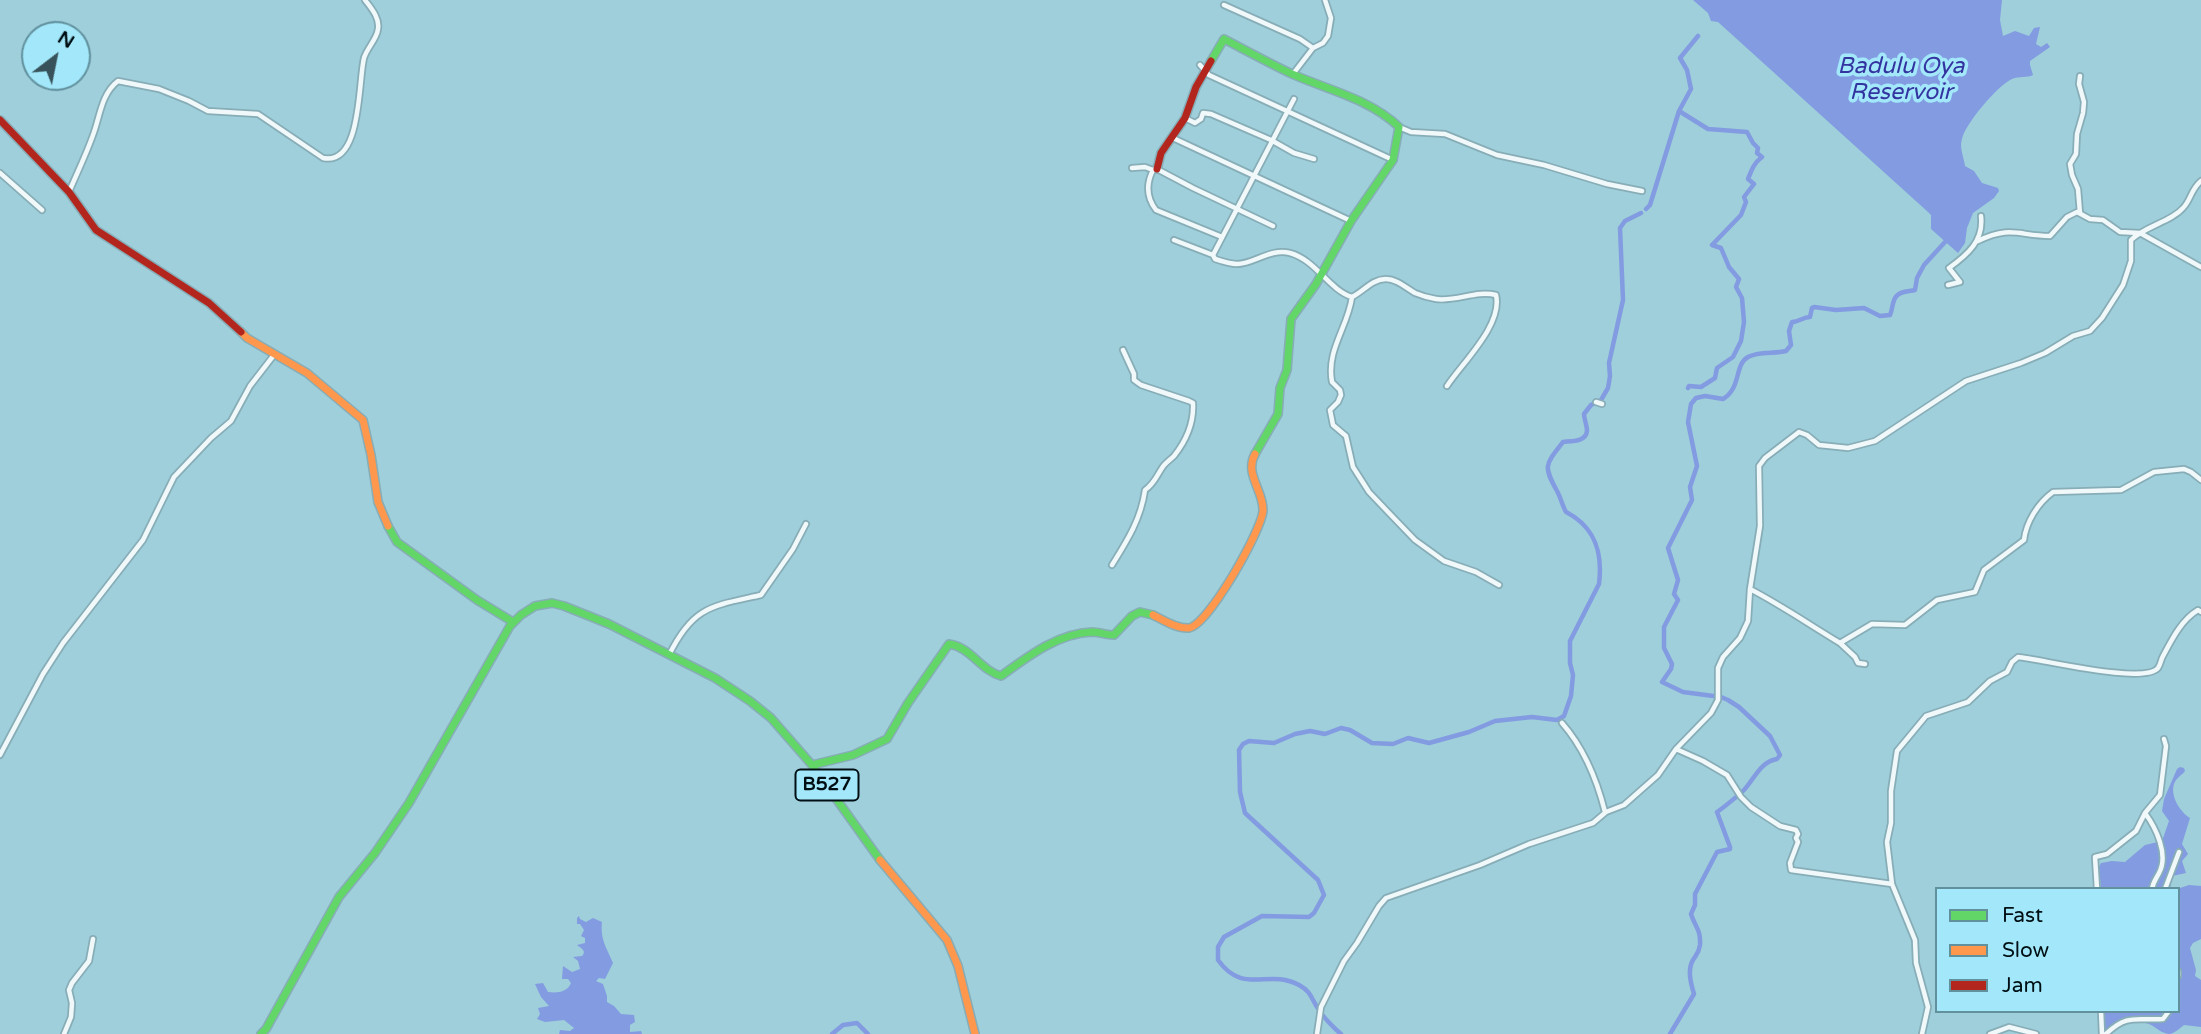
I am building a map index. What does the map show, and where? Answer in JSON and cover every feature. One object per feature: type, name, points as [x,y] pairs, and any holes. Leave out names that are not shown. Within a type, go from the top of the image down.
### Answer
[{"type":"street","points":[[69,192],[94,132],[97,114],[118,81],[159,89],[208,111],[258,114],[323,158],[339,156],[352,136],[365,56],[378,31],[378,21],[365,0]]},
{"type":"street","points":[[1292,75],[1313,48],[1323,43],[1330,28],[1329,8],[1325,0]]},
{"type":"street","points":[[1224,5],[1290,34],[1313,48]]},
{"type":"street","points":[[1223,237],[1156,210],[1150,202],[1148,191],[1149,179],[1161,153],[1185,118],[1196,87],[1224,39],[1292,75],[1370,107],[1411,132],[1445,134],[1496,155],[1642,191]]},
{"type":"street","points":[[1200,65],[1205,72],[1393,160]]},
{"type":"street","points":[[2080,76],[2079,85],[2084,107],[2075,142],[2076,153],[2070,164],[2071,175],[2078,189],[2080,213]]},
{"type":"street","points":[[1213,255],[1294,99]]},
{"type":"street","points":[[1185,118],[1195,123],[1205,112],[1271,140],[1294,153],[1314,159]]},
{"type":"street","points":[[0,120],[69,192],[96,230],[209,303],[247,338],[307,373],[363,420],[378,502],[397,542],[477,600],[513,622]]},
{"type":"street","points":[[812,765],[853,755],[887,738],[949,645],[962,647],[994,675],[1001,676],[1057,640],[1090,632],[1114,635],[1132,616],[1140,612],[1146,612],[1176,626],[1188,628],[1200,623],[1243,560],[1260,525],[1263,506],[1253,478],[1252,460],[1278,414],[1280,388],[1287,370],[1291,319],[1316,284],[1351,221],[1393,160],[1392,153],[1399,127]]},
{"type":"street","points":[[1173,138],[1351,221]]},
{"type":"street","points":[[1132,167],[1155,169],[1273,226]]},
{"type":"street","points":[[0,173],[42,210]]},
{"type":"street","points":[[1318,1034],[1320,1011],[1344,961],[1386,898],[1593,822],[1606,812],[1624,805],[1658,775],[1676,749],[1711,713],[1718,699],[1718,668],[1723,657],[1745,631],[1748,621],[1750,589],[1759,538],[1759,466],[1765,458],[1799,432],[1819,445],[1848,448],[1875,441],[1966,381],[2021,363],[2045,353],[2073,336],[2090,331],[2102,318],[2123,285],[2131,261],[2130,244],[2134,237],[2181,211],[2193,189],[2201,181]]},
{"type":"street","points":[[1948,285],[1960,282],[1949,268],[1978,241],[2009,231],[2050,236],[2074,212],[2090,219],[2103,220],[2123,233],[2140,233],[2201,267]]},
{"type":"street","points":[[1978,241],[1981,216]]},
{"type":"street","points":[[1174,240],[1213,255],[1215,259],[1237,264],[1271,253],[1290,253],[1315,266],[1345,294],[1352,297]]},
{"type":"street","points":[[1447,386],[1476,350],[1492,321],[1499,304],[1496,295],[1474,294],[1443,300],[1417,294],[1394,281],[1384,279],[1372,282],[1352,297],[1351,307],[1330,364],[1332,382],[1341,395],[1330,410],[1333,425],[1346,436],[1353,467],[1369,492],[1415,540],[1444,561],[1476,572],[1499,585]]},
{"type":"street","points":[[1112,565],[1143,507],[1145,491],[1153,484],[1163,465],[1174,456],[1191,426],[1194,413],[1193,403],[1141,385],[1134,380],[1123,350]]},
{"type":"street","points":[[0,755],[62,643],[143,540],[174,477],[231,421],[250,386],[274,355]]},
{"type":"street","points":[[1840,643],[1872,624],[1905,625],[1937,600],[1975,592],[1984,569],[2024,540],[2026,525],[2044,498],[2053,492],[2121,490],[2154,472],[2184,469],[2201,480]]},
{"type":"street","points":[[670,655],[685,626],[707,609],[720,603],[761,595],[793,549],[806,524]]},
{"type":"street","points":[[1750,589],[1840,643],[1858,663],[1864,664]]},
{"type":"street","name":"B527","points":[[261,1034],[339,897],[375,853],[409,803],[513,622],[530,608],[546,603],[558,604],[591,617],[726,684],[785,732],[885,867],[947,940],[958,966],[975,1034]]},
{"type":"street","points":[[1922,1034],[1928,1007],[1925,990],[1916,963],[1915,940],[1892,884],[1886,842],[1891,823],[1891,791],[1897,751],[1926,716],[1968,702],[1990,681],[2007,673],[2012,662],[2018,657],[2092,670],[2149,673],[2157,669],[2178,630],[2193,613],[2198,610],[2201,612]]},
{"type":"street","points":[[1562,723],[1583,753],[1606,812]]},
{"type":"street","points":[[2097,887],[2095,857],[2106,854],[2136,831],[2145,813],[2160,795],[2166,746],[2164,739]]},
{"type":"street","points":[[1676,749],[1727,775],[1751,807],[1780,826],[1796,831],[1798,842],[1790,863],[1791,870],[1892,884]]},
{"type":"street","points":[[2145,813],[2163,853],[2160,872],[2153,887]]},
{"type":"street","points":[[2166,887],[2179,852]]},
{"type":"street","points":[[64,1034],[71,1017],[69,990],[89,961],[93,939]]},
{"type":"street","points":[[2101,1013],[2104,1034]]},
{"type":"street","points":[[2104,1034],[2132,1018],[2164,1019],[2168,1013]]},
{"type":"street","points":[[1990,1034],[2010,1027],[2036,1034]]},
{"type":"water","name":"Badulu Oya Reservoir","points":[[1693,0],[2002,0],[2000,20],[2003,36],[2015,31],[2029,36],[2034,28],[2040,27],[2036,44],[2041,47],[2047,43],[2050,47],[2030,61],[2033,75],[2012,79],[2006,83],[1975,115],[1964,132],[1961,149],[1965,166],[1974,171],[1982,183],[1998,188],[1999,191],[1994,198],[1973,213],[1965,243],[1958,253],[1931,229],[1931,215],[1928,212],[1718,22],[1711,21],[1708,13]]},
{"type":"water","points":[[2184,768],[2185,771],[2176,780],[2173,794],[2183,812],[2190,818],[2182,844],[2188,854],[2182,861],[2186,873],[2172,876],[2170,887],[2101,887],[2101,863],[2125,862],[2145,845],[2162,841],[2169,821],[2162,811],[2164,799],[2177,769]]},
{"type":"water","points":[[2189,885],[2201,886],[2201,939],[2190,948],[2195,976],[2201,980],[2201,1027],[2184,1025],[2170,1034],[2144,1022],[2132,1022],[2105,1034],[2105,1013],[2180,1013],[2180,888]]},
{"type":"water","points":[[579,916],[586,922],[593,918],[602,922],[603,939],[613,963],[605,979],[599,978],[596,981],[603,984],[607,1002],[621,1014],[634,1015],[635,1022],[630,1025],[630,1032],[641,1031],[642,1034],[559,1034],[560,1030],[570,1031],[574,1028],[564,1020],[545,1022],[537,1019],[540,1014],[538,1008],[549,1006],[535,984],[543,983],[548,992],[561,992],[571,983],[568,979],[562,979],[563,966],[572,972],[580,969],[578,961],[573,957],[582,956],[584,953],[577,945],[585,943],[585,938],[581,936],[584,930],[577,924]]},
{"type":"waterway","points":[[1646,209],[1650,205],[1679,111],[1691,89],[1687,70],[1680,58],[1698,36]]},
{"type":"waterway","points":[[1679,111],[1708,129],[1747,132],[1758,148],[1757,153],[1762,157],[1755,164],[1748,179],[1754,184],[1744,197],[1746,202],[1741,215],[1712,245],[1721,248],[1729,267],[1739,279],[1736,287],[1742,298],[1744,322],[1741,341],[1733,357],[1717,368],[1715,378],[1701,387],[1688,388]]},
{"type":"waterway","points":[[1341,1034],[1323,1016],[1309,993],[1299,985],[1277,979],[1237,977],[1218,960],[1218,947],[1224,937],[1262,916],[1309,917],[1324,895],[1318,880],[1245,813],[1240,792],[1239,750],[1249,741],[1274,743],[1295,734],[1310,731],[1325,734],[1341,728],[1350,730],[1372,743],[1393,744],[1408,738],[1429,743],[1469,732],[1495,721],[1532,717],[1557,720],[1564,716],[1571,696],[1573,675],[1570,641],[1599,584],[1600,561],[1590,533],[1566,512],[1549,476],[1548,466],[1563,442],[1578,440],[1586,435],[1584,414],[1591,405],[1601,400],[1608,388],[1609,363],[1623,300],[1620,228],[1625,221],[1641,213]]},
{"type":"waterway","points":[[1670,1034],[1694,994],[1690,968],[1700,945],[1699,932],[1691,914],[1695,905],[1695,894],[1717,852],[1730,849],[1717,812],[1744,790],[1766,763],[1780,755],[1770,736],[1728,700],[1683,692],[1662,682],[1672,664],[1664,648],[1664,627],[1678,600],[1674,594],[1678,580],[1668,548],[1692,500],[1690,487],[1697,466],[1688,422],[1691,404],[1696,398],[1705,396],[1723,399],[1736,383],[1741,365],[1748,357],[1786,351],[1791,345],[1789,331],[1792,322],[1810,317],[1814,307],[1836,310],[1864,308],[1880,316],[1890,315],[1897,296],[1915,290],[1917,278],[1924,265],[1945,242]]},
{"type":"waterway","points":[[832,1034],[843,1025],[857,1023],[868,1034]]},
{"type":"traffic: fast","points":[[1211,61],[1224,39],[1292,74],[1362,102],[1388,117],[1399,127],[1393,160],[1351,221],[1316,284],[1291,319],[1287,370],[1280,388],[1278,414],[1255,454]]},
{"type":"traffic: fast","points":[[388,526],[397,542],[477,600],[513,622]]},
{"type":"traffic: fast","points":[[261,1034],[339,897],[375,853],[409,803],[510,626],[535,606],[552,603],[609,624],[715,678],[750,701],[771,718],[812,765],[880,860]]},
{"type":"traffic: fast","points":[[812,765],[853,755],[887,739],[949,644],[963,649],[987,669],[1001,676],[1055,641],[1079,633],[1114,635],[1132,616],[1140,612],[1153,615]]},
{"type":"traffic: slow","points":[[241,332],[307,373],[363,420],[378,502],[388,526]]},
{"type":"traffic: slow","points":[[1153,615],[1175,626],[1189,628],[1198,623],[1220,595],[1244,556],[1263,511],[1252,469],[1255,454]]},
{"type":"traffic: slow","points":[[880,860],[947,940],[958,966],[975,1034]]},
{"type":"traffic: jam","points":[[1157,169],[1161,153],[1185,118],[1196,87],[1211,61]]},
{"type":"traffic: jam","points":[[0,120],[69,192],[96,230],[209,303],[241,332]]}]
